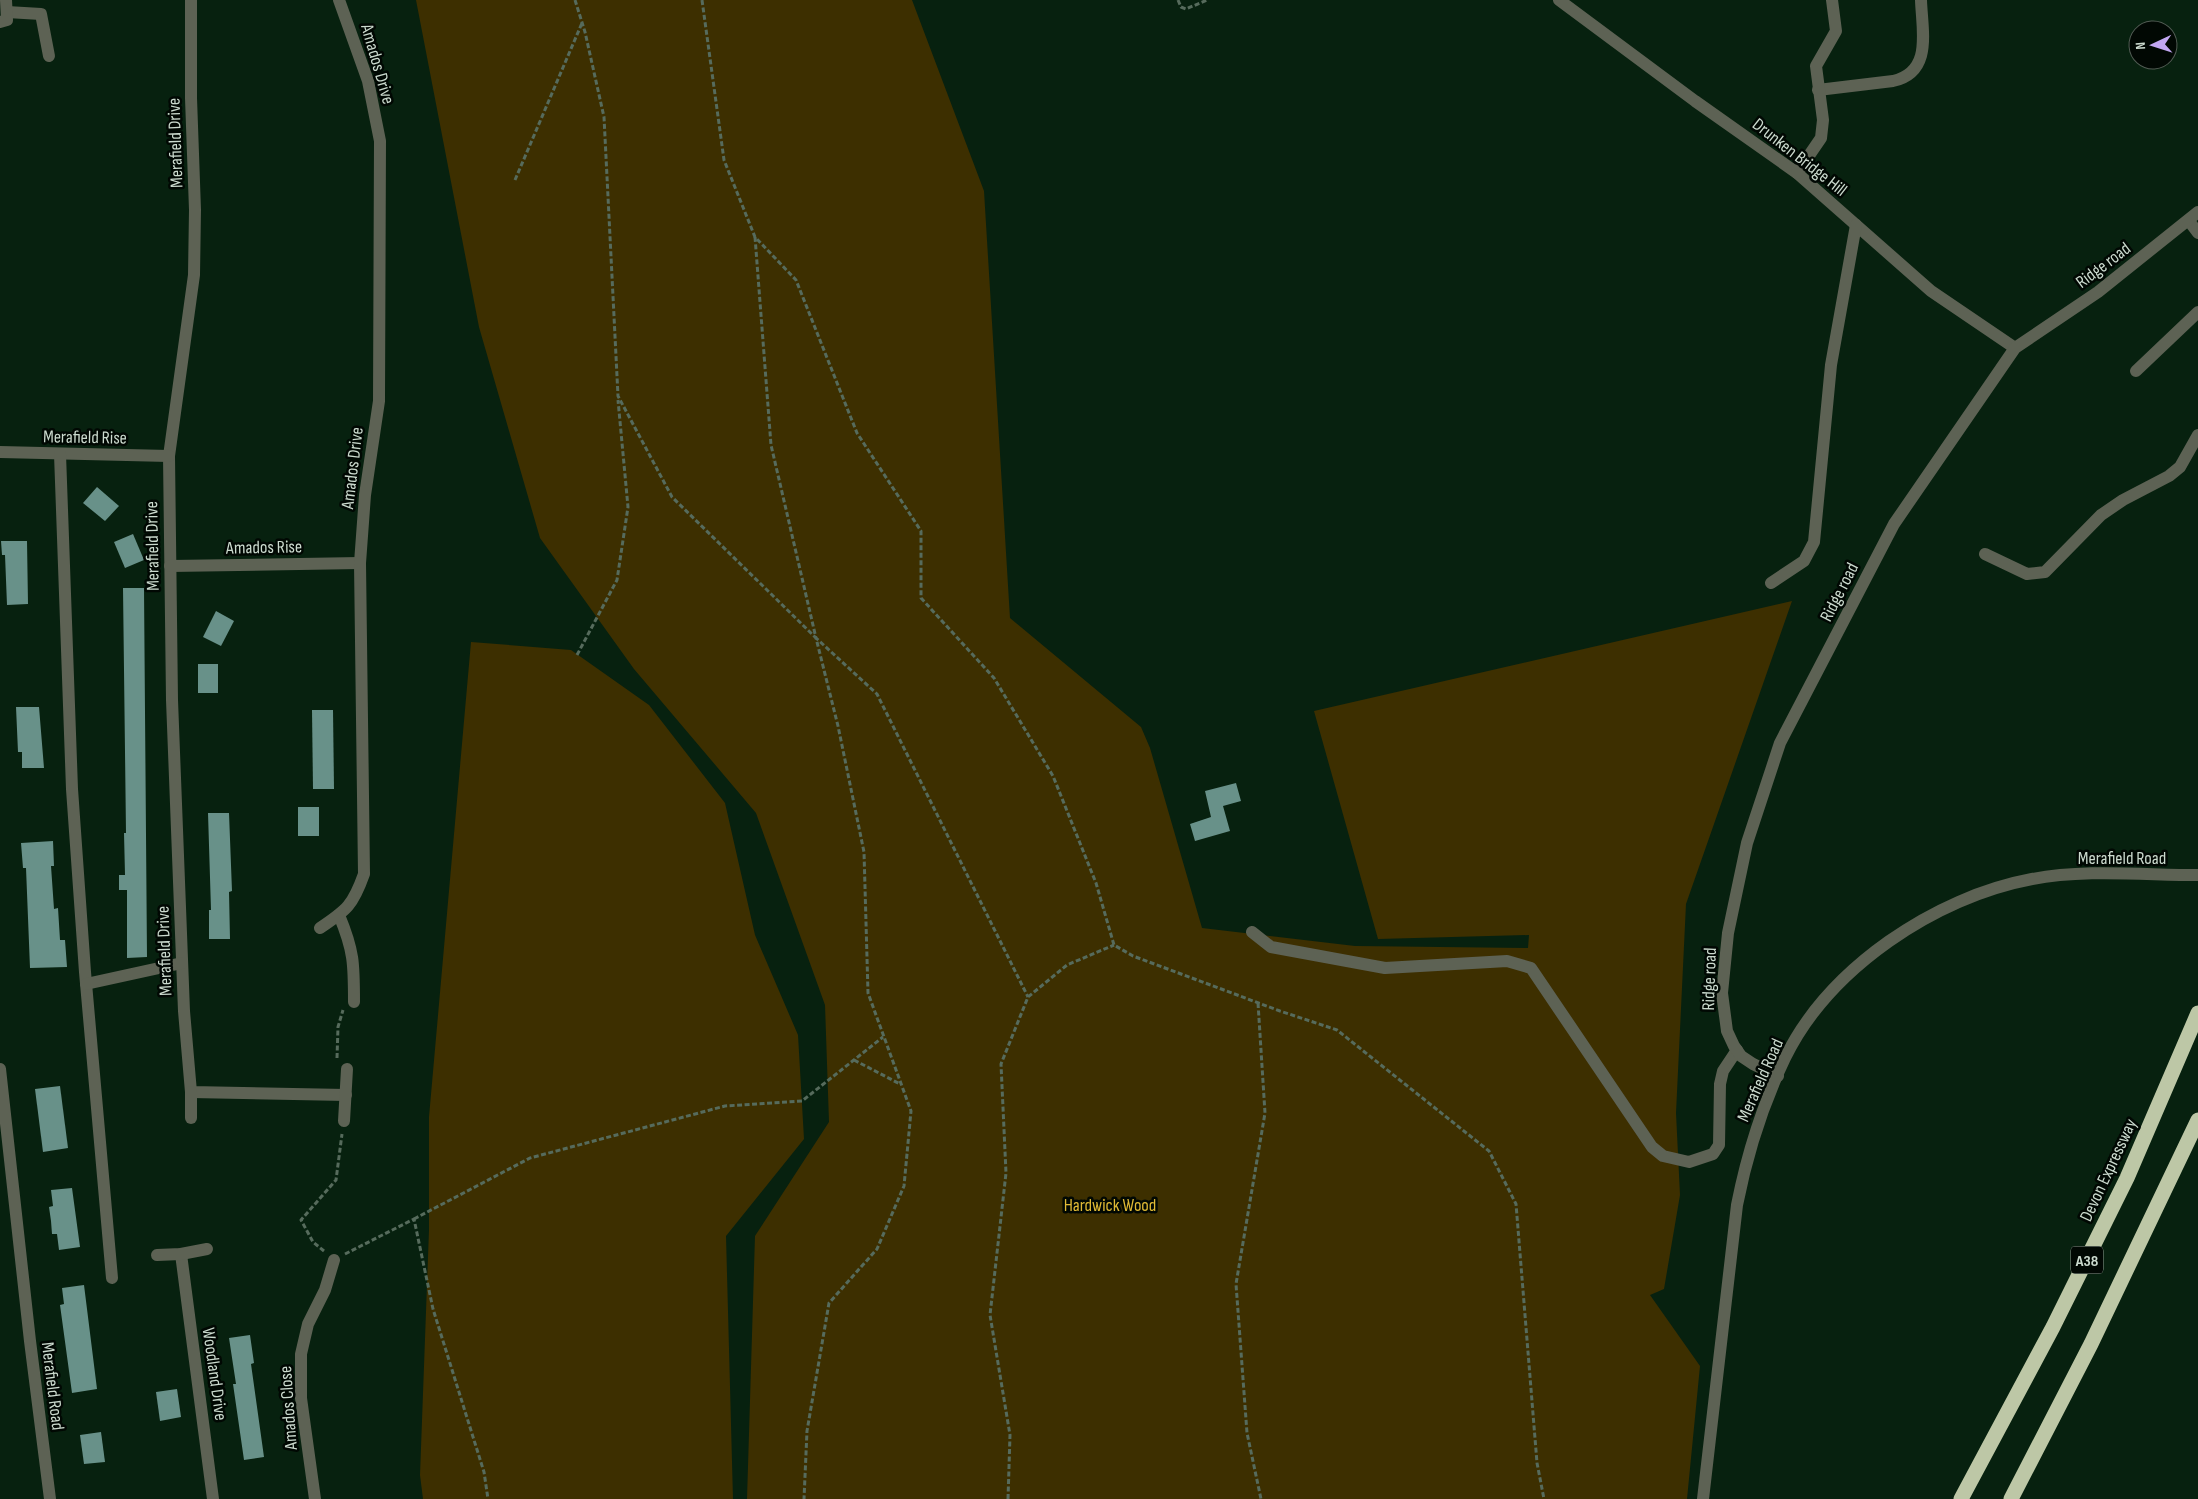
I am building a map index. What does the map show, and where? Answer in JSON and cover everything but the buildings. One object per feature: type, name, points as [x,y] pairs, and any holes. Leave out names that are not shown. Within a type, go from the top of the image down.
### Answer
[{"type":"highway","name":"Devon Expressway","points":[[1961,1499],[2053,1327],[2123,1187],[2198,1013]]},
{"type":"highway","name":"A38","points":[[2011,1499],[2091,1344],[2198,1120]]},
{"type":"street","name":"Merafield Drive","points":[[191,0],[191,98],[195,210],[194,275],[169,456],[170,566],[182,963],[191,1092],[191,1118]]},
{"type":"street","name":"Amados Drive","points":[[320,928],[339,915],[355,899],[364,874],[360,563],[365,494],[379,401],[380,141],[368,81],[339,0]]},
{"type":"street","name":"Drunken Bridge Hill","points":[[1559,0],[1695,101],[1797,173],[1931,291],[2015,348]]},
{"type":"street","points":[[1797,173],[1821,138],[1823,120],[1816,66],[1836,31],[1832,0]]},
{"type":"street","points":[[1818,90],[1893,81],[1904,78],[1914,71],[1920,63],[1922,52],[1921,0]]},
{"type":"street","points":[[4,11],[41,14],[49,56]]},
{"type":"street","name":"Ridge road","points":[[1778,1076],[1753,1064],[1737,1050],[1727,1031],[1723,1012],[1722,992],[1728,932],[1747,843],[1780,743],[1894,524],[2015,348],[2098,292],[2198,212]]},
{"type":"street","points":[[2189,221],[2198,234]]},
{"type":"street","points":[[1771,583],[1804,561],[1814,542],[1831,365],[1856,225]]},
{"type":"street","points":[[2136,371],[2198,312]]},
{"type":"street","points":[[1985,554],[2028,574],[2045,572],[2101,516],[2123,500],[2169,476],[2180,467],[2198,435]]},
{"type":"street","name":"Merafield Rise","points":[[0,452],[169,456]]},
{"type":"street","points":[[60,454],[72,789],[86,984],[112,1278]]},
{"type":"street","name":"Amados Rise","points":[[170,566],[360,563]]},
{"type":"street","name":"Merafield Road","points":[[1703,1499],[1737,1204],[1746,1158],[1786,1057],[1811,1018],[1838,986],[1872,954],[1916,923],[1961,900],[1998,886],[2033,878],[2064,875],[2198,875]]},
{"type":"street","points":[[339,915],[354,958],[354,1002]]},
{"type":"street","points":[[1252,932],[1272,947],[1385,968],[1507,961],[1531,968],[1652,1147],[1663,1156],[1689,1162],[1713,1154],[1719,1145],[1720,1084],[1723,1070],[1737,1050]]},
{"type":"street","points":[[86,984],[182,963]]},
{"type":"street","name":"Merafield Road","points":[[0,1068],[30,1341],[50,1499]]},
{"type":"street","points":[[344,1121],[346,1069]]},
{"type":"street","points":[[191,1092],[346,1095]]},
{"type":"street","points":[[157,1255],[181,1254],[207,1249]]},
{"type":"street","name":"Woodland Drive","points":[[181,1254],[214,1499]]},
{"type":"street","name":"Amados Close","points":[[315,1499],[301,1398],[302,1354],[308,1324],[325,1290],[334,1260]]},
{"type":"path","points":[[575,0],[604,116],[618,396],[628,507],[617,580],[577,655]]},
{"type":"path","points":[[702,0],[724,160],[755,237],[771,445],[838,726],[864,852],[868,993],[911,1111],[904,1186],[878,1249],[829,1303],[807,1431],[804,1499]]},
{"type":"path","points":[[1178,0],[1181,7],[1186,9],[1207,0]]},
{"type":"path","points":[[515,180],[582,23]]},
{"type":"path","points":[[755,237],[796,280],[857,433],[921,532],[921,598],[994,678],[1053,776],[1096,883],[1114,945],[1133,956],[1258,1003],[1337,1030],[1490,1151],[1516,1204],[1537,1463],[1544,1499]]},
{"type":"path","points":[[618,396],[672,497],[816,638],[877,694],[1028,997]]},
{"type":"path","points":[[1008,1499],[1010,1435],[990,1315],[1006,1173],[1001,1064],[1028,997],[1067,965],[1114,945]]},
{"type":"path","points":[[1258,1003],[1264,1113],[1236,1284],[1247,1433],[1261,1499]]},
{"type":"path","points":[[344,1121],[336,1180],[301,1220],[313,1242],[334,1260],[530,1158],[725,1106],[802,1101],[883,1037]]},
{"type":"path","points":[[854,1060],[901,1084]]},
{"type":"path","points":[[414,1219],[433,1309],[484,1472],[488,1499]]},
{"type":"green space","name":"Hardwick Wood","points":[[416,0],[912,0],[984,191],[1010,618],[1141,727],[1150,748],[1202,928],[1355,946],[1528,948],[1529,935],[1378,939],[1314,711],[1792,601],[1686,904],[1676,1113],[1680,1195],[1664,1289],[1650,1295],[1700,1366],[1687,1499],[747,1499],[755,1236],[829,1122],[825,1005],[756,813],[634,669],[540,538],[479,327]]},
{"type":"green space","points":[[471,642],[571,650],[649,705],[725,803],[755,935],[798,1035],[804,1139],[726,1236],[733,1499],[423,1499],[420,1475],[429,1230],[429,1117]]}]
